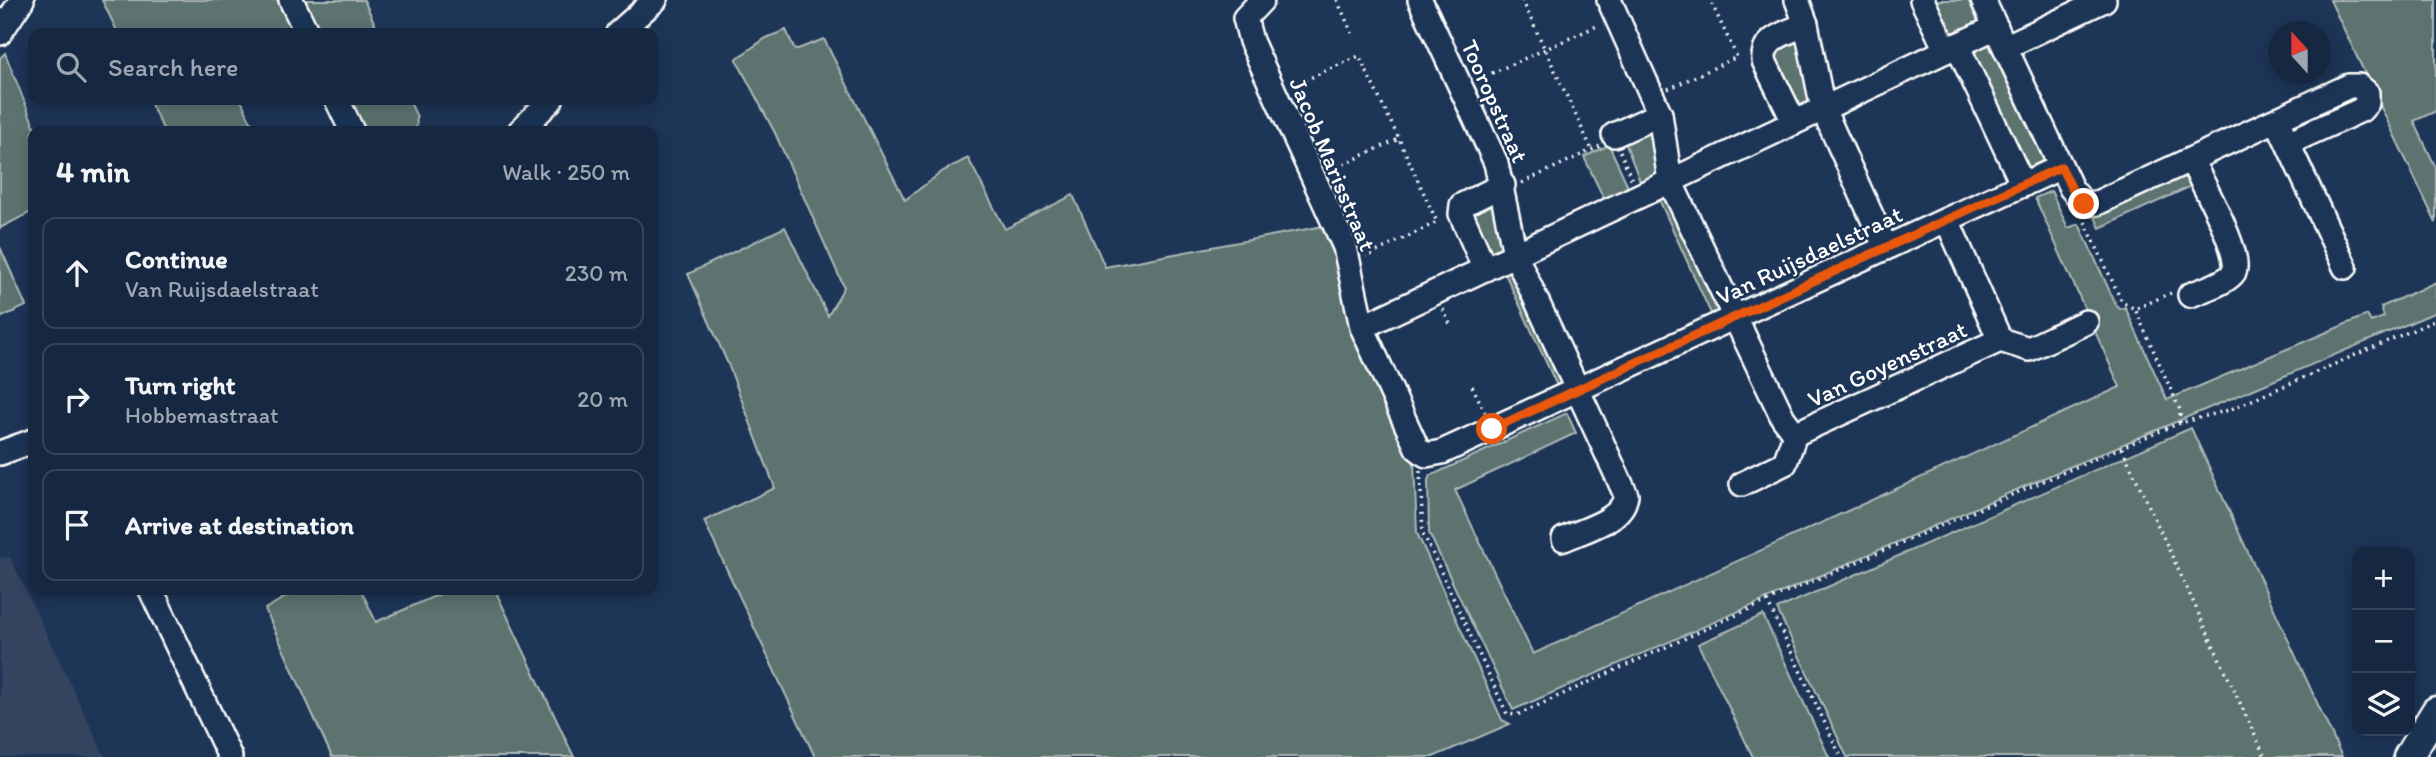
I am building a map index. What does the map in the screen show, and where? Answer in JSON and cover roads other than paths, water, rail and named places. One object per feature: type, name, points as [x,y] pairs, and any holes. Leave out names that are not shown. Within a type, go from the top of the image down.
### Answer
[{"type":"main road","points":[[2408,757],[2436,711]]},
{"type":"street","points":[[0,33],[22,0]]},
{"type":"street","points":[[292,0],[305,28]]},
{"type":"street","points":[[624,28],[655,0]]},
{"type":"street","name":"Jacob Marisstraat","points":[[1262,0],[1245,18],[1251,41],[1345,247],[1362,327],[1422,451]]},
{"type":"street","name":"Tooropstraat","points":[[1420,0],[1503,185],[1515,254],[1578,389]]},
{"type":"street","points":[[1797,0],[1806,24],[1822,109],[1886,248]]},
{"type":"street","points":[[1922,0],[1951,48],[2024,185]]},
{"type":"street","points":[[1983,0],[2061,167],[2076,197],[2084,204],[2098,203],[2349,86],[2359,86],[2367,93],[2367,103],[2361,110],[2288,143]]},
{"type":"street","points":[[1362,327],[1951,48],[2000,37],[2104,0]]},
{"type":"street","name":"Van Goyenstraat","points":[[1613,8],[1656,105],[1670,181],[1783,418],[1795,434]]},
{"type":"street","points":[[1794,122],[1764,61],[1763,50],[1769,42],[1806,24]]},
{"type":"street","points":[[339,105],[350,126]]},
{"type":"street","points":[[525,126],[546,105]]},
{"type":"street","points":[[1614,135],[1656,105]]},
{"type":"street","points":[[2277,120],[2345,267]]},
{"type":"street","points":[[2190,295],[2226,278],[2233,272],[2236,263],[2232,247],[2192,160]]},
{"type":"street","name":"Van Ruijsdaelstraat","points":[[1422,451],[1442,452],[2061,167]]},
{"type":"street","name":"Tooropstraat","points":[[1485,268],[1461,214],[1462,205],[1503,185]]},
{"type":"street","name":"Van Goyenstraat","points":[[1947,220],[2000,340]]},
{"type":"street","name":"Van Goyenstraat","points":[[1742,484],[1785,463],[1795,434],[2000,340],[2029,349],[2086,322]]},
{"type":"street","points":[[1564,539],[1618,514],[1625,505],[1626,495],[1578,389]]},
{"type":"street","points":[[0,453],[28,443]]},
{"type":"street","points":[[153,595],[230,757]]}]
